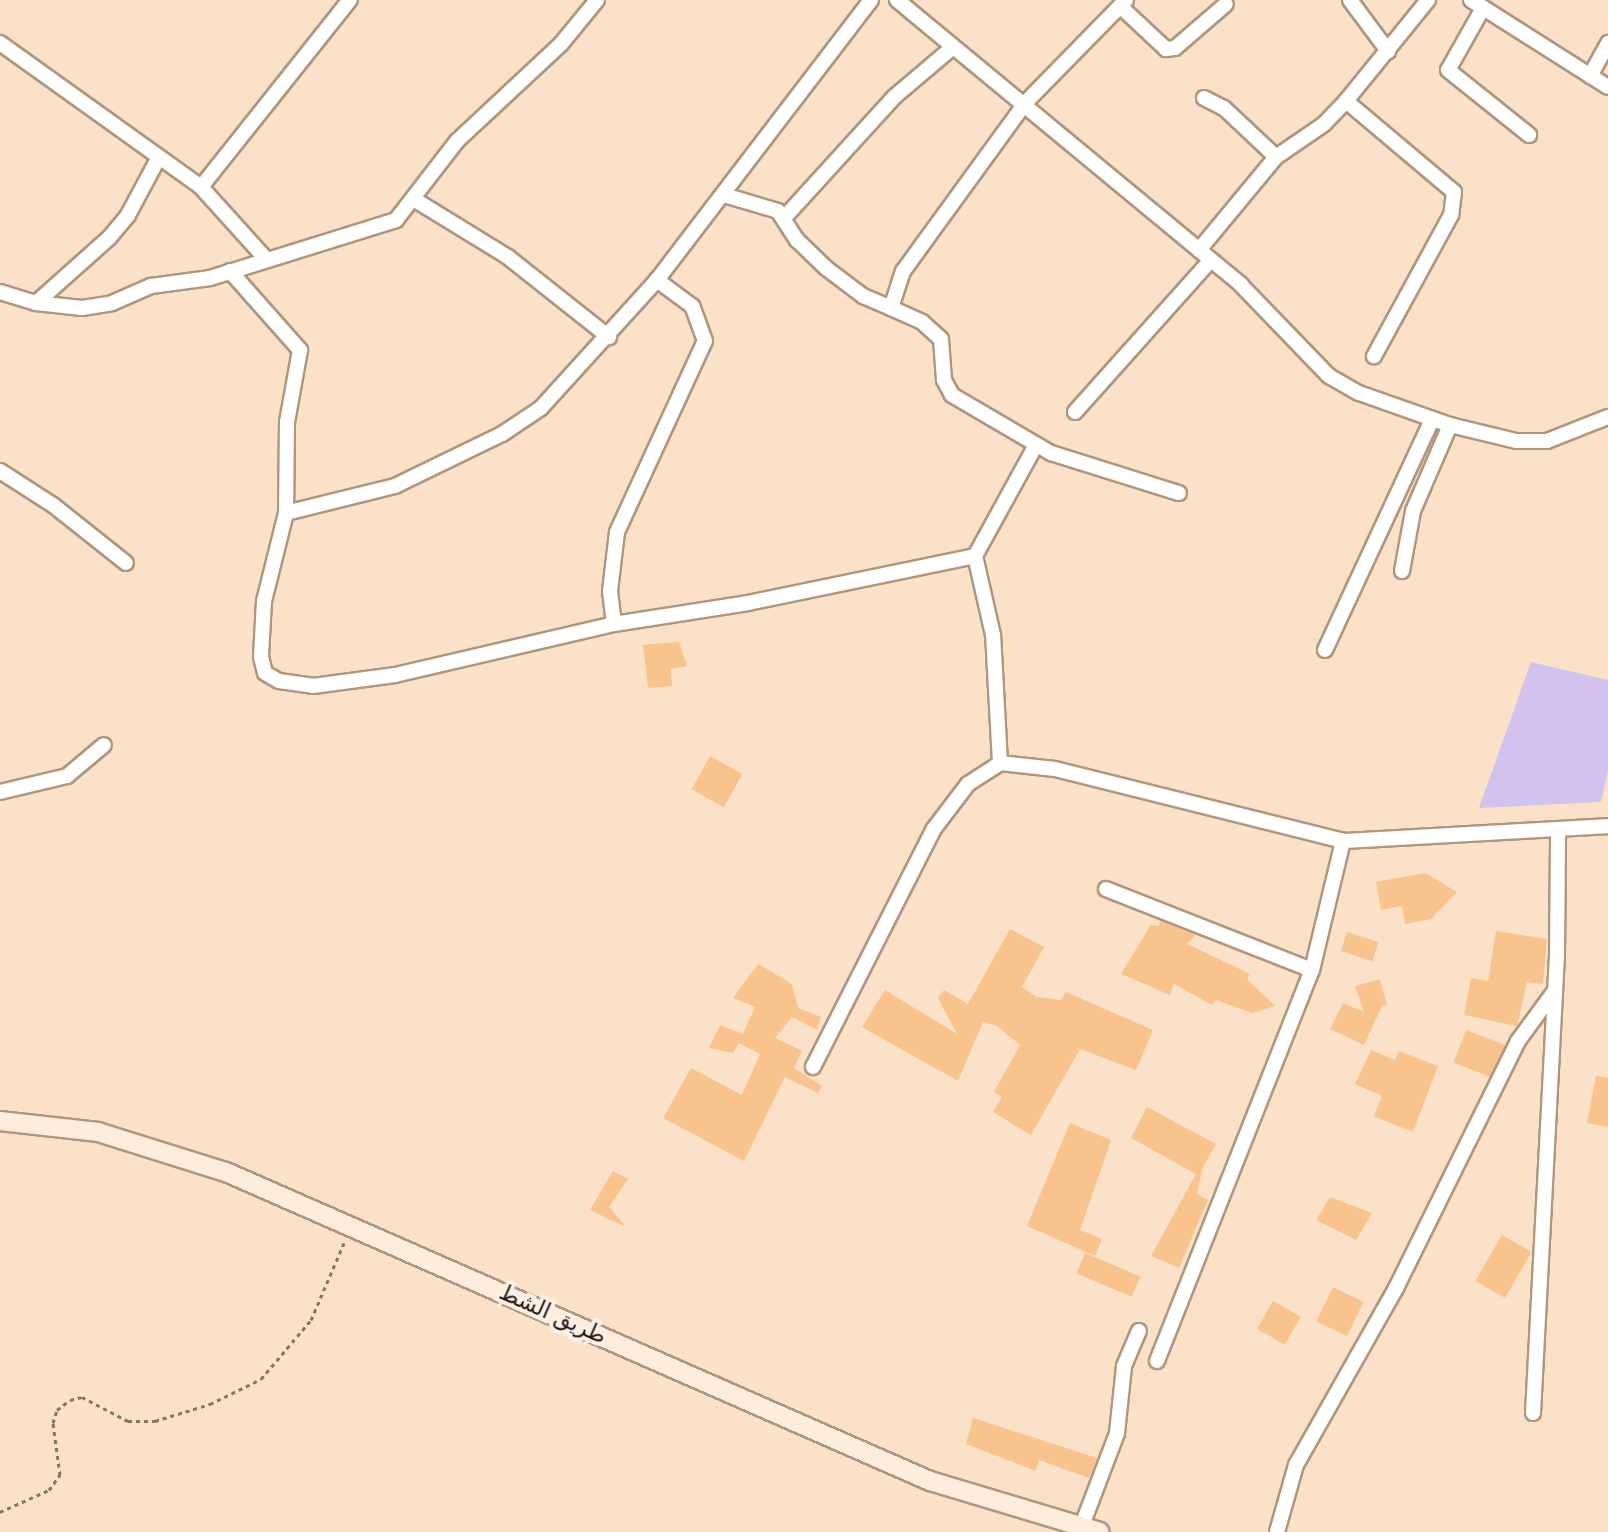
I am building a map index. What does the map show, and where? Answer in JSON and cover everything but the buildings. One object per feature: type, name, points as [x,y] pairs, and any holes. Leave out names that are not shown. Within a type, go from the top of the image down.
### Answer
[{"type":"main road","name":"طريق الشط","points":[[0,1121],[59,1125],[137,1142],[226,1172],[930,1481],[1100,1532]]},
{"type":"street","points":[[201,187],[350,0]]},
{"type":"street","points":[[2,296],[82,308],[112,303],[151,286],[230,271],[371,231],[396,220],[415,200],[457,141],[561,44],[597,0]]},
{"type":"street","points":[[286,513],[395,486],[502,434],[541,408],[609,337],[657,280],[871,0]]},
{"type":"street","points":[[897,0],[952,48],[1026,102],[1211,260],[1329,376],[1359,393],[1450,425],[1535,444],[1608,417]]},
{"type":"street","points":[[1350,0],[1388,51]]},
{"type":"street","points":[[1199,250],[1276,157],[1324,124],[1346,101],[1428,0]]},
{"type":"street","points":[[891,308],[903,271],[1026,102],[1124,3],[1166,49],[1175,48],[1226,4]]},
{"type":"street","points":[[1529,135],[1448,70],[1477,4],[1608,87]]},
{"type":"street","points":[[0,43],[201,187],[266,259]]},
{"type":"street","points":[[1590,76],[1608,43]]},
{"type":"street","points":[[784,218],[894,97],[952,48]]},
{"type":"street","points":[[1204,98],[1224,108],[1276,157]]},
{"type":"street","points":[[1346,101],[1454,192],[1451,215],[1374,356]]},
{"type":"street","points":[[36,303],[119,227],[158,159]]},
{"type":"street","points":[[724,195],[769,205],[784,218],[797,240],[826,268],[863,296],[922,322],[941,339],[944,380],[952,395],[1036,445],[1179,493]]},
{"type":"street","points":[[415,200],[508,257],[609,337]]},
{"type":"street","points":[[1075,412],[1211,260]]},
{"type":"street","points":[[230,271],[300,350],[287,422],[286,513],[264,601],[261,657],[265,673],[279,681],[313,686],[395,675],[614,624],[748,603],[975,556]]},
{"type":"street","points":[[614,624],[612,558],[617,532],[705,341],[692,306],[657,280]]},
{"type":"street","points":[[1325,650],[1432,419]]},
{"type":"street","points":[[1402,571],[1413,511],[1450,425]]},
{"type":"street","points":[[1000,763],[993,635],[975,556],[1036,445]]},
{"type":"street","points":[[0,471],[53,505],[126,563]]},
{"type":"street","points":[[0,792],[67,776],[104,745]]},
{"type":"street","points":[[813,1067],[933,830],[968,784],[1000,763],[1055,769],[1343,841],[1608,826]]},
{"type":"street","points":[[1533,1413],[1554,992],[1558,831]]},
{"type":"street","points":[[1157,1361],[1312,970],[1343,841]]},
{"type":"street","points":[[1106,889],[1312,970]]},
{"type":"street","points":[[1277,1532],[1296,1465],[1396,1288],[1518,1041],[1554,992]]},
{"type":"street","points":[[1081,1528],[1117,1433],[1124,1366],[1139,1331]]},
{"type":"path","points":[[0,1512],[49,1490],[60,1475],[53,1423],[57,1410],[70,1400],[82,1397],[128,1421],[155,1421],[210,1404],[261,1379],[311,1320],[351,1228]]},
{"type":"shaded area","points":[[1531,662],[1608,680],[1608,771],[1601,802],[1479,808]]}]
